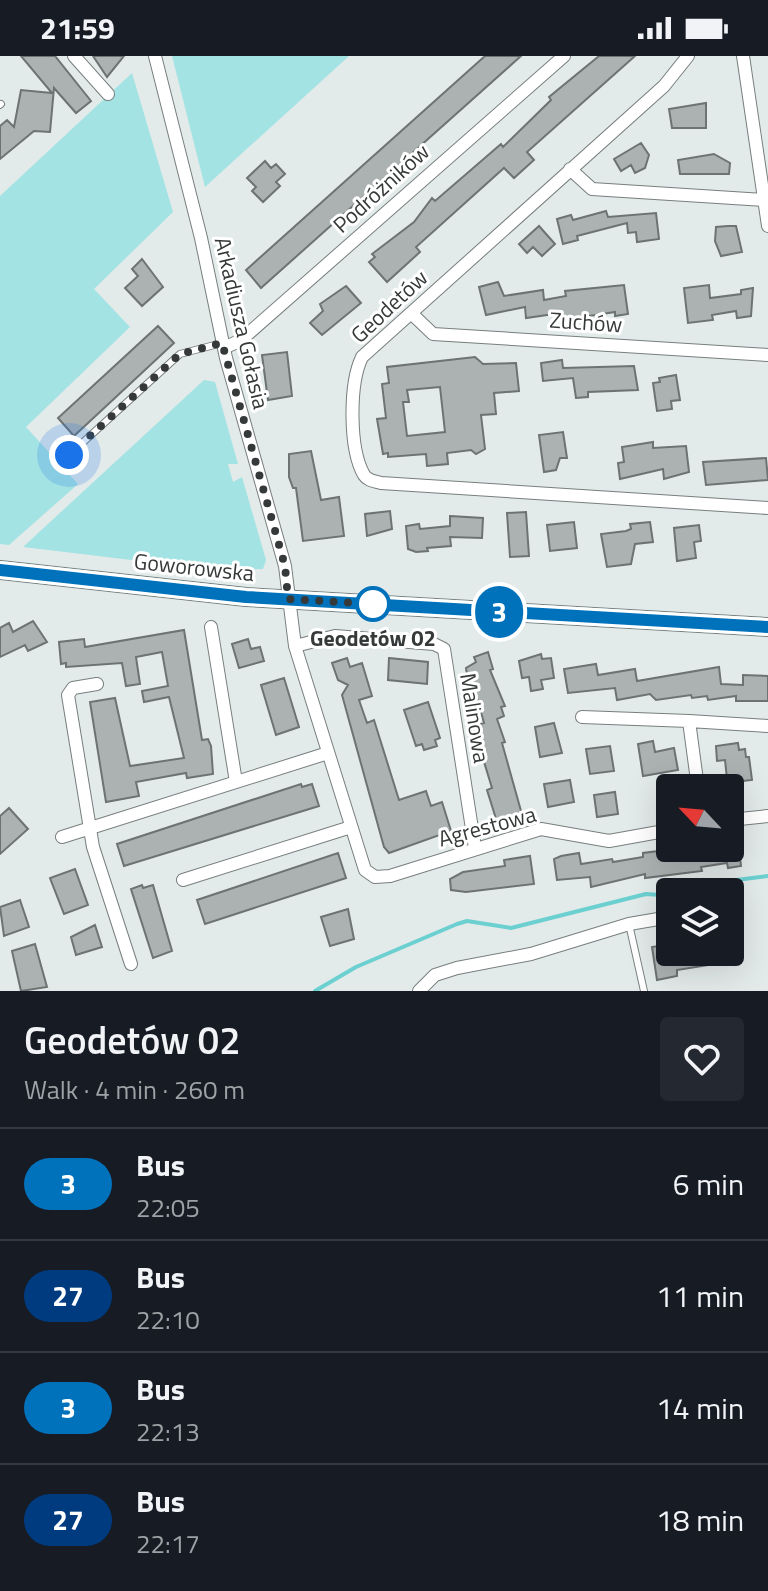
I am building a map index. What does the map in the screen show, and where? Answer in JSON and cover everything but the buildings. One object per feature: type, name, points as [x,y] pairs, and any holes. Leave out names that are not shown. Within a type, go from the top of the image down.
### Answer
[{"type":"street","points":[[74,56],[108,94]]},
{"type":"street","name":"Arkadiusza Gołasia","points":[[155,56],[201,238],[223,346],[285,566],[295,646],[365,870]]},
{"type":"street","name":"Podróżników","points":[[223,346],[241,340],[564,56]]},
{"type":"street","name":"Geodetów","points":[[688,56],[671,79],[362,357],[352,382],[350,399],[359,457],[369,480],[396,485],[768,508]]},
{"type":"street","points":[[743,56],[768,226]]},
{"type":"street","points":[[570,169],[592,189],[765,200]]},
{"type":"street","name":"Zuchów","points":[[411,313],[433,334],[768,355]]},
{"type":"street","name":"Goworowska","points":[[0,570],[288,599],[768,627]]},
{"type":"street","points":[[211,627],[236,782]]},
{"type":"street","name":"Malinowa","points":[[295,646],[335,636],[434,644],[444,649],[475,848]]},
{"type":"street","points":[[97,684],[70,689],[68,695],[93,847],[131,964]]},
{"type":"street","points":[[582,717],[768,726]]},
{"type":"street","points":[[689,721],[696,774]]},
{"type":"street","points":[[62,837],[328,753]]},
{"type":"street","points":[[744,819],[768,816]]},
{"type":"street","points":[[183,880],[351,827]]},
{"type":"street","name":"Agrestowa","points":[[365,870],[375,877],[390,876],[544,828],[609,841],[656,833]]},
{"type":"street","points":[[419,991],[435,975],[531,954],[629,924],[656,919]]},
{"type":"lane","points":[[69,455],[180,354],[223,346]]},
{"type":"lane","points":[[629,924],[644,991]]},
{"type":"shaded area","points":[[172,56],[349,56],[205,187]]},
{"type":"shaded area","points":[[132,73],[173,212],[94,289],[130,327],[26,427],[78,484],[9,545],[0,544],[0,196]]},
{"type":"shaded area","points":[[204,380],[215,382],[238,464],[228,464],[233,482],[242,477],[266,560],[263,569],[215,570],[23,547]]},
{"type":"waterway","points":[[315,991],[356,967],[467,921],[511,928],[646,894],[661,895],[674,888],[768,876]]},
{"type":"bus line","name":"3","points":[[0,570],[246,597],[768,627]]},
{"type":"place","name":"Geodetów 02","points":[[373,604]]},
{"type":"route","points":[[69,455],[180,354],[222,343],[285,566],[288,599],[373,604]]}]
